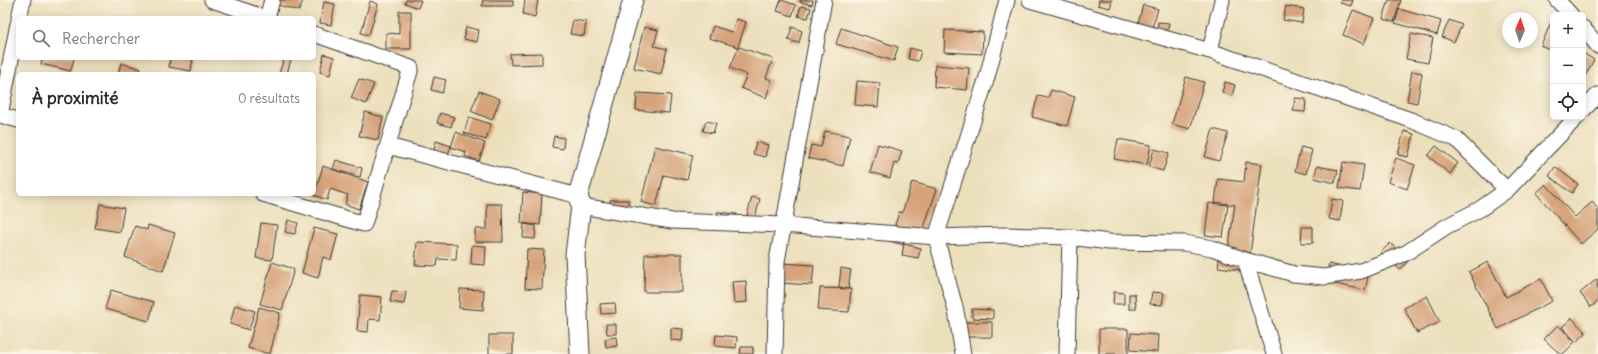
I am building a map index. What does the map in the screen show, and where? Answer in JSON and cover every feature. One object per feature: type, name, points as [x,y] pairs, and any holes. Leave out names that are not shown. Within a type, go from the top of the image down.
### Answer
[{"type":"street","points":[[19,16],[23,0]]},
{"type":"street","points":[[212,0],[260,16]]},
{"type":"street","points":[[267,16],[272,0]]},
{"type":"street","points":[[580,354],[575,254],[579,201],[633,0]]},
{"type":"street","points":[[775,354],[777,260],[824,0]]},
{"type":"street","points":[[963,354],[956,311],[936,237],[987,77],[1007,0]]},
{"type":"street","points":[[1030,0],[1210,51],[1411,120],[1456,139],[1507,190]]},
{"type":"street","points":[[1210,51],[1222,0]]},
{"type":"street","points":[[1557,0],[1568,12]]},
{"type":"street","points":[[1586,32],[1598,46]]},
{"type":"street","points":[[16,34],[0,115],[16,119]]},
{"type":"street","points":[[270,196],[364,224],[411,68],[316,35]]},
{"type":"street","points":[[1586,107],[1598,95]]},
{"type":"street","points":[[388,146],[579,201],[672,221],[783,225],[936,237],[1003,235],[1070,237],[1109,242],[1184,244],[1212,248],[1245,260],[1294,274],[1324,277],[1361,271],[1406,253],[1447,226],[1480,209],[1507,190],[1574,120]]},
{"type":"street","points":[[1067,354],[1070,237]]},
{"type":"street","points":[[1245,260],[1274,354]]},
{"type":"building","points":[[279,0],[303,0],[299,11],[278,5]]},
{"type":"building","points":[[406,0],[421,0],[418,8],[405,3]]},
{"type":"building","points":[[483,0],[513,0],[513,6],[482,6]]},
{"type":"building","points":[[525,0],[538,0],[535,17],[523,14]]},
{"type":"building","points":[[781,0],[796,5],[792,16],[777,11]]},
{"type":"building","points":[[800,0],[813,0],[812,5],[800,2]]},
{"type":"building","points":[[1099,0],[1112,0],[1110,8],[1098,5]]},
{"type":"building","points":[[1341,0],[1353,0],[1351,6],[1340,3]]},
{"type":"building","points":[[1389,0],[1401,0],[1394,22],[1383,19]]},
{"type":"building","points":[[370,1],[378,4],[369,35],[361,33]]},
{"type":"building","points":[[324,2],[335,4],[331,25],[320,23]]},
{"type":"building","points":[[1143,5],[1158,9],[1151,31],[1137,27]]},
{"type":"building","points":[[801,6],[811,8],[808,18],[798,16]]},
{"type":"building","points":[[1286,6],[1304,9],[1302,23],[1283,20]]},
{"type":"building","points":[[1399,9],[1441,21],[1437,35],[1395,23]]},
{"type":"building","points":[[1353,10],[1374,18],[1364,44],[1343,35]]},
{"type":"building","points":[[399,11],[411,11],[411,49],[386,49],[386,33],[399,34]]},
{"type":"building","points":[[736,19],[746,22],[738,47],[709,38],[713,26],[732,32]]},
{"type":"building","points":[[573,20],[586,22],[584,36],[570,34]]},
{"type":"building","points":[[1449,20],[1462,25],[1454,42],[1442,37]]},
{"type":"building","points":[[1158,22],[1169,23],[1167,34],[1157,32]]},
{"type":"building","points":[[1550,24],[1550,50],[1541,46]]},
{"type":"building","points":[[466,27],[479,30],[477,42],[464,39]]},
{"type":"building","points":[[644,27],[658,30],[654,46],[667,49],[661,74],[634,68]]},
{"type":"building","points":[[792,27],[802,31],[799,43],[788,40]]},
{"type":"building","points":[[841,28],[898,47],[894,61],[836,44]]},
{"type":"building","points":[[945,30],[983,32],[982,54],[944,52]]},
{"type":"building","points":[[1411,34],[1433,38],[1428,63],[1406,59]]},
{"type":"building","points":[[739,47],[773,59],[766,78],[772,80],[766,98],[741,88],[747,75],[730,68]]},
{"type":"building","points":[[910,48],[921,51],[918,61],[908,59]]},
{"type":"building","points":[[542,53],[542,64],[511,65],[510,54]]},
{"type":"building","points":[[324,54],[334,57],[330,75],[320,72]]},
{"type":"building","points":[[1586,55],[1594,60],[1586,74]]},
{"type":"building","points":[[42,60],[74,60],[71,71],[41,64]]},
{"type":"building","points":[[170,60],[193,60],[191,71],[169,67]]},
{"type":"building","points":[[283,60],[291,60],[288,72],[280,72]]},
{"type":"building","points":[[121,63],[141,69],[140,72],[119,72]]},
{"type":"building","points":[[935,65],[969,68],[967,90],[934,87]]},
{"type":"building","points":[[1412,71],[1422,73],[1417,103],[1407,101]]},
{"type":"building","points":[[434,77],[446,80],[442,93],[431,90]]},
{"type":"building","points":[[1186,77],[1204,82],[1190,129],[1172,124]]},
{"type":"building","points":[[359,79],[374,84],[366,104],[351,98]]},
{"type":"building","points":[[857,81],[880,83],[878,107],[855,105]]},
{"type":"building","points":[[1225,82],[1235,85],[1232,96],[1222,92]]},
{"type":"building","points":[[1051,90],[1075,97],[1067,126],[1032,117],[1038,96],[1048,98]]},
{"type":"building","points":[[479,91],[500,99],[492,120],[471,111]]},
{"type":"building","points":[[637,93],[671,95],[669,113],[636,110]]},
{"type":"building","points":[[1295,98],[1306,99],[1305,112],[1293,111]]},
{"type":"building","points":[[365,112],[383,117],[378,140],[359,136]]},
{"type":"building","points":[[440,113],[454,117],[451,127],[437,123]]},
{"type":"building","points":[[469,117],[491,124],[486,140],[464,133]]},
{"type":"building","points":[[706,121],[716,123],[713,133],[703,131]]},
{"type":"building","points":[[1213,129],[1228,133],[1219,161],[1205,157]]},
{"type":"building","points":[[825,131],[850,136],[843,166],[808,158],[811,145],[821,147]]},
{"type":"building","points":[[1404,131],[1414,134],[1408,157],[1398,155]]},
{"type":"building","points":[[456,132],[485,143],[479,161],[465,156],[466,152],[451,147]]},
{"type":"building","points":[[554,136],[564,138],[563,149],[552,147]]},
{"type":"building","points":[[1118,139],[1151,145],[1147,165],[1114,159]]},
{"type":"building","points":[[436,141],[451,146],[448,154],[434,150]]},
{"type":"building","points":[[756,142],[768,145],[765,157],[753,154]]},
{"type":"building","points":[[878,144],[902,151],[898,164],[894,163],[890,178],[870,172]]},
{"type":"building","points":[[655,146],[693,155],[687,180],[664,175],[656,206],[641,202]]},
{"type":"building","points":[[1436,146],[1458,163],[1450,174],[1428,156]]},
{"type":"building","points":[[1301,147],[1312,150],[1306,174],[1295,171]]},
{"type":"building","points":[[1154,149],[1169,153],[1163,171],[1149,167]]},
{"type":"building","points":[[1396,158],[1415,165],[1407,189],[1388,182]]},
{"type":"building","points":[[336,160],[362,168],[360,177],[333,169]]},
{"type":"building","points":[[1246,162],[1262,164],[1250,254],[1228,251],[1235,205],[1215,202],[1218,179],[1244,182]]},
{"type":"building","points":[[1343,162],[1364,165],[1360,191],[1339,188]]},
{"type":"building","points":[[323,166],[368,182],[359,209],[345,204],[348,195],[330,189],[327,200],[316,196],[316,189]]},
{"type":"building","points":[[1317,166],[1338,170],[1335,183],[1314,178]]},
{"type":"building","points":[[1555,167],[1578,184],[1572,193],[1549,176]]},
{"type":"building","points":[[912,182],[937,189],[921,236],[907,232],[903,245],[890,241],[899,212],[902,213]]},
{"type":"building","points":[[1546,184],[1575,217],[1592,202],[1598,209],[1598,229],[1581,244],[1536,193]]},
{"type":"building","points":[[523,192],[542,194],[540,225],[521,223]]},
{"type":"building","points":[[752,197],[760,199],[752,229],[744,227]]},
{"type":"building","points":[[1332,199],[1343,201],[1340,221],[1329,219]]},
{"type":"building","points":[[610,200],[629,200],[628,213],[610,213]]},
{"type":"building","points":[[1209,203],[1228,205],[1223,237],[1205,235]]},
{"type":"building","points":[[100,204],[124,208],[120,232],[95,228]]},
{"type":"building","points":[[487,204],[502,204],[503,242],[475,242],[475,229],[487,229]]},
{"type":"building","points":[[717,212],[737,214],[736,225],[716,223]]},
{"type":"building","points":[[288,220],[298,223],[295,234],[285,232]]},
{"type":"building","points":[[261,223],[277,225],[272,260],[256,258]]},
{"type":"building","points":[[524,224],[536,226],[535,239],[523,238]]},
{"type":"building","points":[[148,225],[175,233],[163,271],[125,257],[135,226],[147,230]]},
{"type":"building","points":[[1302,227],[1313,227],[1313,243],[1301,243]]},
{"type":"building","points":[[314,228],[338,234],[331,260],[323,257],[318,278],[302,273]]},
{"type":"building","points":[[417,242],[457,244],[456,260],[438,259],[437,266],[415,265]]},
{"type":"building","points":[[1390,243],[1408,261],[1400,270],[1381,252]]},
{"type":"building","points":[[904,244],[921,248],[918,258],[902,255]]},
{"type":"building","points":[[472,245],[486,246],[485,265],[471,264]]},
{"type":"building","points":[[527,249],[544,250],[542,289],[525,288]]},
{"type":"building","points":[[1220,251],[1247,271],[1218,267]]},
{"type":"building","points":[[645,254],[682,254],[682,292],[644,292]]},
{"type":"building","points":[[272,262],[294,269],[282,310],[260,304]]},
{"type":"building","points":[[1488,262],[1506,297],[1541,279],[1552,301],[1498,329],[1469,272]]},
{"type":"building","points":[[781,263],[814,265],[812,285],[780,283]]},
{"type":"building","points":[[1329,264],[1369,273],[1365,290],[1325,282]]},
{"type":"building","points":[[841,268],[851,270],[848,289],[839,287]]},
{"type":"building","points":[[1597,279],[1598,301],[1591,307],[1580,293]]},
{"type":"building","points":[[746,281],[747,302],[734,303],[732,282]]},
{"type":"building","points":[[820,288],[851,289],[849,312],[818,310]]},
{"type":"building","points":[[460,289],[484,290],[483,310],[459,308]]},
{"type":"building","points":[[111,290],[154,302],[149,321],[105,309]]},
{"type":"building","points":[[392,291],[406,292],[404,304],[390,302]]},
{"type":"building","points":[[1114,292],[1124,293],[1124,304],[1113,304]]},
{"type":"building","points":[[1152,292],[1164,293],[1162,305],[1150,304]]},
{"type":"building","points":[[1129,294],[1135,294],[1136,309],[1129,309]]},
{"type":"building","points":[[360,295],[382,297],[380,320],[369,319],[368,332],[357,331]]},
{"type":"building","points":[[1427,296],[1440,322],[1417,333],[1404,308]]},
{"type":"building","points":[[615,303],[616,313],[601,314],[600,304]]},
{"type":"building","points":[[235,305],[255,311],[249,330],[230,324]]},
{"type":"building","points":[[259,307],[280,313],[270,354],[248,348]]},
{"type":"building","points":[[972,309],[993,310],[993,319],[972,318]]},
{"type":"building","points":[[1572,318],[1586,333],[1576,342],[1562,327]]},
{"type":"building","points":[[961,322],[992,322],[992,337],[961,337]]},
{"type":"building","points":[[606,324],[616,324],[616,334],[607,334]]},
{"type":"building","points":[[1558,325],[1575,342],[1563,354],[1560,354],[1544,339]]},
{"type":"building","points":[[671,328],[683,329],[682,341],[671,340]]},
{"type":"building","points":[[1099,329],[1128,329],[1128,354],[1099,354]]},
{"type":"building","points":[[1131,333],[1158,335],[1157,352],[1130,350]]},
{"type":"building","points":[[489,335],[513,335],[513,354],[489,354]]},
{"type":"building","points":[[716,335],[737,337],[736,348],[715,346]]},
{"type":"building","points":[[616,337],[617,346],[606,347],[605,339]]},
{"type":"building","points":[[741,347],[753,347],[753,354],[740,354]]}]
